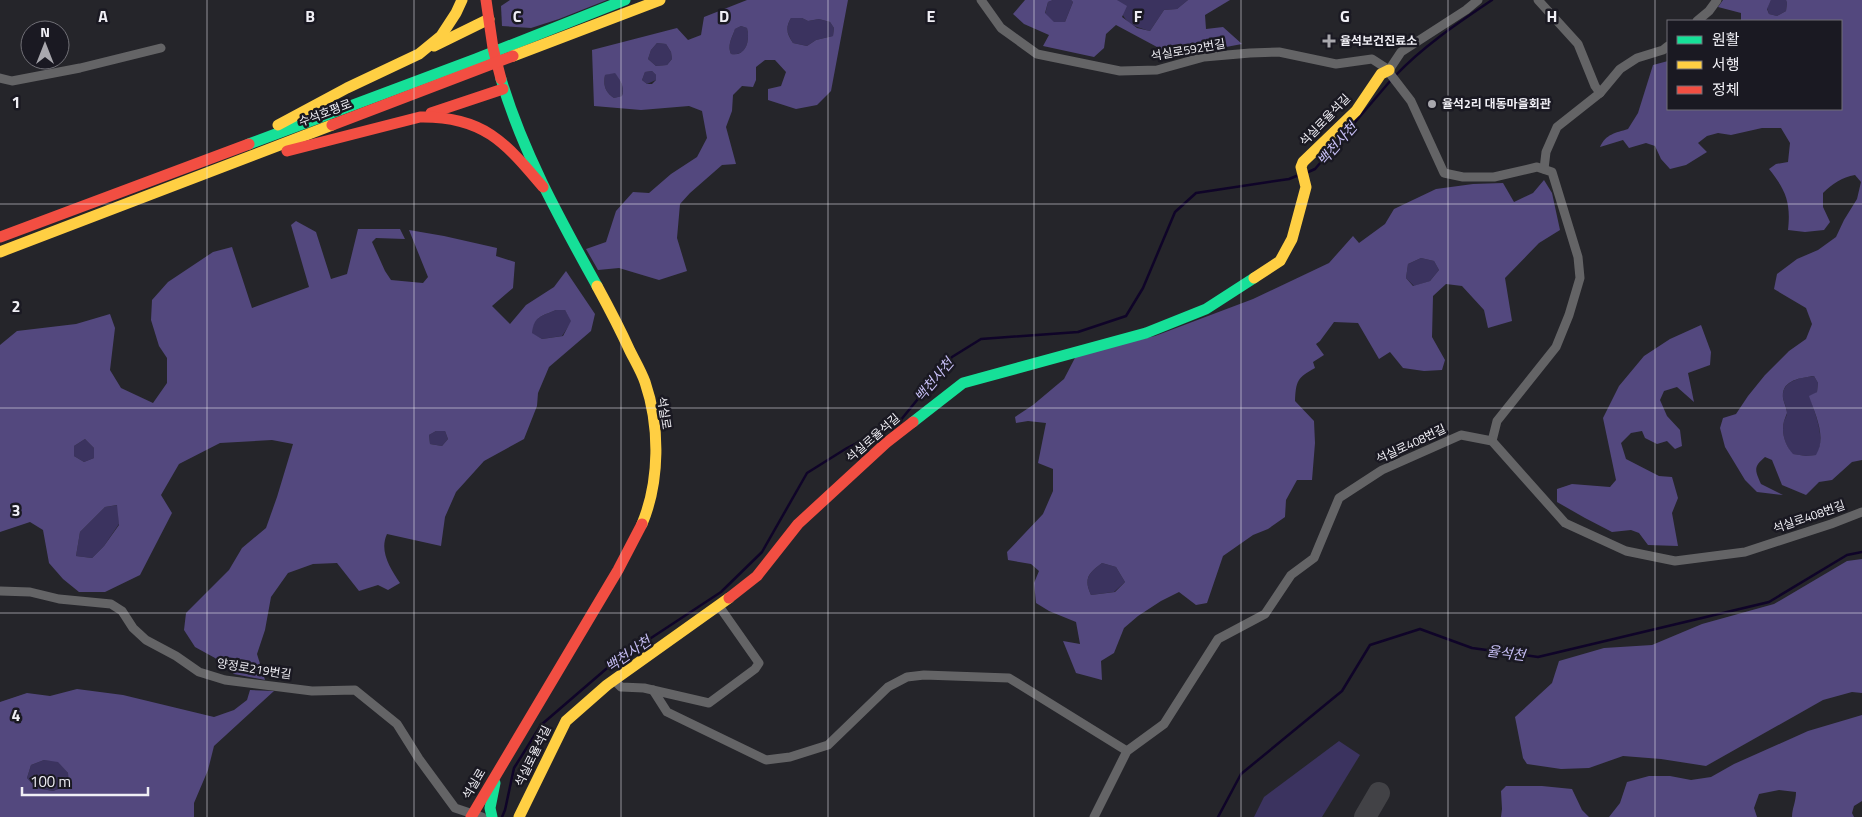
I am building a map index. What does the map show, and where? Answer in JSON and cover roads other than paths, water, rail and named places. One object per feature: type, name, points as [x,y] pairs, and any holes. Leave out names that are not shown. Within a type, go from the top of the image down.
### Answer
[{"type":"main road","points":[[419,54],[441,36],[462,0]]},
{"type":"main road","name":"석실로","points":[[475,816],[497,772],[618,573],[640,532],[650,500],[654,478],[654,431],[645,383],[620,328],[543,187],[515,124],[503,89],[486,0]]},
{"type":"main road","name":"수석호평로","points":[[0,238],[226,159],[478,64],[625,0]]},
{"type":"main road","name":"수석호평로","points":[[513,50],[660,0]]},
{"type":"main road","points":[[226,159],[347,88],[489,19]]},
{"type":"main road","name":"석실로율석길","points":[[519,817],[566,721],[614,680],[719,606],[757,576],[798,524],[886,443],[963,383],[1146,333],[1206,309],[1280,261],[1292,239],[1306,187],[1301,167],[1303,162],[1356,111],[1382,74],[1390,73]]},
{"type":"main road","points":[[420,117],[503,89]]},
{"type":"main road","points":[[226,159],[420,117],[438,115],[459,119],[484,130],[505,144],[543,187]]},
{"type":"main road","name":"수석호평로","points":[[0,252],[226,159]]},
{"type":"main road","points":[[492,817],[490,808],[497,772]]},
{"type":"street","name":"석실로592번길","points":[[981,0],[1001,28],[1037,54],[1120,71],[1156,70],[1204,57],[1279,52],[1336,64],[1372,59],[1390,73]]},
{"type":"street","points":[[1478,0],[1466,10],[1400,52],[1390,73],[1411,101],[1444,173],[1463,177],[1494,177],[1537,167],[1552,172],[1578,256],[1580,278],[1569,315],[1556,347],[1496,421],[1492,441]]},
{"type":"street","points":[[1538,0],[1578,44],[1595,86],[1600,93]]},
{"type":"street","points":[[1698,20],[1709,11],[1717,0]]},
{"type":"street","points":[[1544,169],[1546,152],[1557,127],[1600,93],[1620,69],[1638,58],[1663,50],[1667,47]]},
{"type":"street","points":[[0,78],[12,81],[41,76],[162,48]]},
{"type":"street","name":"석실로408번길","points":[[1094,817],[1127,750],[1164,724],[1218,639],[1265,614],[1291,575],[1314,558],[1339,498],[1382,470],[1461,435],[1492,441],[1565,523],[1626,551],[1675,561],[1745,552],[1862,512]]},
{"type":"street","name":"양정로219번길","points":[[0,591],[30,592],[59,599],[111,604],[122,611],[133,628],[146,640],[176,656],[199,672],[225,680],[312,691],[354,690],[397,724],[419,759],[455,808],[475,816]]},
{"type":"street","points":[[614,680],[621,687],[654,690],[709,703],[755,669],[759,663],[719,606]]},
{"type":"street","points":[[654,690],[667,712],[766,760],[790,757],[828,745],[888,687],[907,676],[1009,678],[1127,750]]},
{"type":"waterway","name":"백천사천","points":[[1395,76],[1429,45],[1492,0]]},
{"type":"waterway","name":"백천사천","points":[[1306,173],[1315,169],[1391,80]]},
{"type":"waterway","name":"백천사천","points":[[502,817],[514,768],[541,725],[613,663],[721,592],[762,552],[807,473],[847,448],[900,421],[952,357],[981,339],[1078,332],[1126,316],[1143,288],[1175,212],[1196,193],[1289,179],[1299,175]]},
{"type":"waterway","name":"율석천","points":[[1218,817],[1241,774],[1342,691],[1370,645],[1420,629],[1472,648],[1538,657],[1769,602],[1847,555],[1862,552]]},
{"type":"place","name":"율석보건진료소","points":[[1329,41]]},
{"type":"place","name":"율석2리 대동마을회관","points":[[1432,104]]}]
